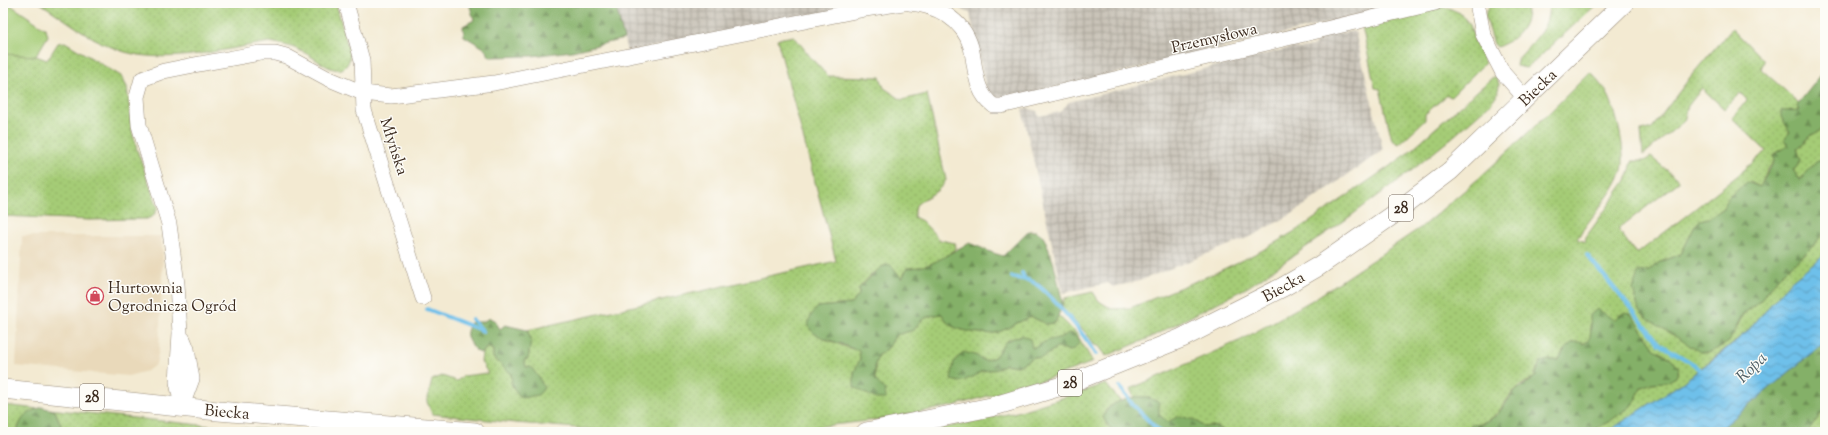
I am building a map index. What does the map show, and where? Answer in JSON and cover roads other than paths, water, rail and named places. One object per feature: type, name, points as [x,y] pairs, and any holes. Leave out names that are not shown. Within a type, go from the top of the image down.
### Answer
[{"type":"main road","name":"Biecka","points":[[866,432],[991,407],[1065,385],[1182,338],[1237,311],[1319,266],[1391,216],[1450,171],[1624,3]]},
{"type":"main road","name":"Biecka","points":[[3,389],[475,432]]},
{"type":"street","name":"Młyńska","points":[[346,3],[362,60],[362,93],[364,110],[423,298]]},
{"type":"street","points":[[182,406],[176,382],[180,333],[177,284],[169,224],[139,125],[137,97],[142,79],[164,71],[194,64],[260,53],[275,53],[286,56],[327,78],[362,93],[391,96],[494,83],[865,9],[903,3]]},
{"type":"street","name":"Przemysłowa","points":[[909,3],[931,6],[952,18],[970,45],[982,95],[994,106],[1001,106],[1435,3]]},
{"type":"street","points":[[1477,3],[1483,34],[1503,73],[1525,98]]},
{"type":"water","name":"Ropa","points":[[1825,254],[1825,342],[1717,432],[1607,432],[1682,383],[1720,354],[1748,331],[1791,281]]},
{"type":"waterway","points":[[1587,255],[1660,344],[1695,365],[1704,373]]},
{"type":"waterway","points":[[1022,273],[1025,280]]},
{"type":"waterway","points":[[1012,277],[1031,281],[1040,287],[1067,315],[1096,354]]},
{"type":"waterway","points":[[427,309],[483,331],[472,319]]},
{"type":"waterway","points":[[1120,387],[1133,405],[1160,432]]},
{"type":"place","name":"Hurtownia Ogrodnicza Ogród","points":[[95,296]]}]
